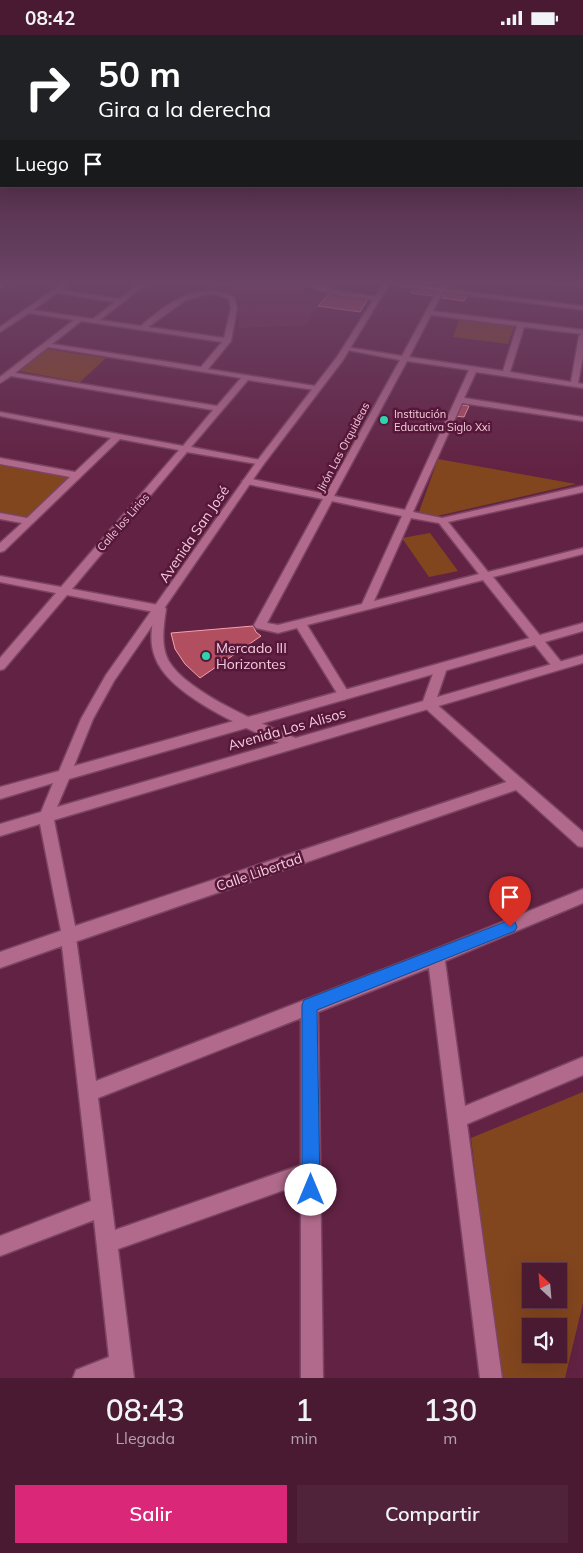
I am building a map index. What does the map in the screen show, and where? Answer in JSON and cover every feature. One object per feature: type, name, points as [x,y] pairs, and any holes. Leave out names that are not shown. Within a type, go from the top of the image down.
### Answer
[{"type":"street","points":[[203,370],[225,344]]},
{"type":"street","name":"Avenida San José","points":[[46,817],[83,727],[110,678],[160,609],[247,481],[349,344]]},
{"type":"street","name":"Jirón Las Orquideas","points":[[300,623],[278,629],[260,625],[412,344]]},
{"type":"street","points":[[506,374],[515,344]]},
{"type":"street","points":[[574,384],[582,344]]},
{"type":"street","points":[[0,381],[47,345],[315,388]]},
{"type":"street","points":[[346,349],[583,386]]},
{"type":"street","points":[[366,607],[473,369]]},
{"type":"street","points":[[10,374],[219,409]]},
{"type":"street","name":"Calle los Lirios","points":[[0,665],[5,654],[64,591],[246,377]]},
{"type":"street","points":[[459,400],[583,419]]},
{"type":"street","points":[[0,414],[260,463]]},
{"type":"street","points":[[0,549],[118,436]]},
{"type":"street","points":[[0,461],[77,475]]},
{"type":"street","points":[[247,481],[442,521],[583,489]]},
{"type":"street","points":[[0,516],[29,521]]},
{"type":"street","points":[[442,521],[485,577],[540,640],[558,666]]},
{"type":"street","points":[[344,695],[300,623],[583,551]]},
{"type":"street","points":[[0,579],[160,609],[157,640],[162,662],[177,680],[231,715],[293,743]]},
{"type":"street","name":"Avenida Los Alisos","points":[[0,793],[583,627]]},
{"type":"street","name":"Avenida Los Alisos","points":[[0,830],[583,659]]},
{"type":"street","points":[[441,668],[428,704],[583,841]]},
{"type":"street","name":"Calle Libertad","points":[[0,961],[518,784]]},
{"type":"street","points":[[46,817],[69,936],[90,1092],[122,1371],[84,1378]]},
{"type":"street","points":[[90,1092],[436,957],[583,896]]},
{"type":"street","points":[[436,957],[459,1118],[491,1378]]},
{"type":"street","points":[[309,1005],[312,1378]]},
{"type":"street","points":[[459,1118],[583,1066]]},
{"type":"street","points":[[107,1243],[310,1171]]},
{"type":"street","points":[[0,1246],[102,1207]]},
{"type":"shaded area","points":[[47,349],[106,358],[80,382],[19,371]]},
{"type":"shaded area","points":[[438,459],[576,484],[437,516],[419,512]]},
{"type":"shaded area","points":[[0,463],[70,477],[27,517],[0,513]]},
{"type":"shaded area","points":[[430,533],[458,571],[429,577],[402,538]]},
{"type":"shaded area","points":[[583,1092],[583,1303],[565,1378],[500,1378],[471,1138]]},
{"type":"building","points":[[458,406],[469,406],[464,417],[454,416]]},
{"type":"building","name":"Mercado III Horizontes","points":[[253,626],[261,636],[200,678],[185,664],[175,649],[171,633]]},
{"type":"place","name":"Institución Educativa Siglo Xxi","points":[[384,420]]},
{"type":"place","name":"Mercado III Horizontes","points":[[206,656]]},
{"type":"route","points":[[311,1190],[309,1005],[510,927]]}]
